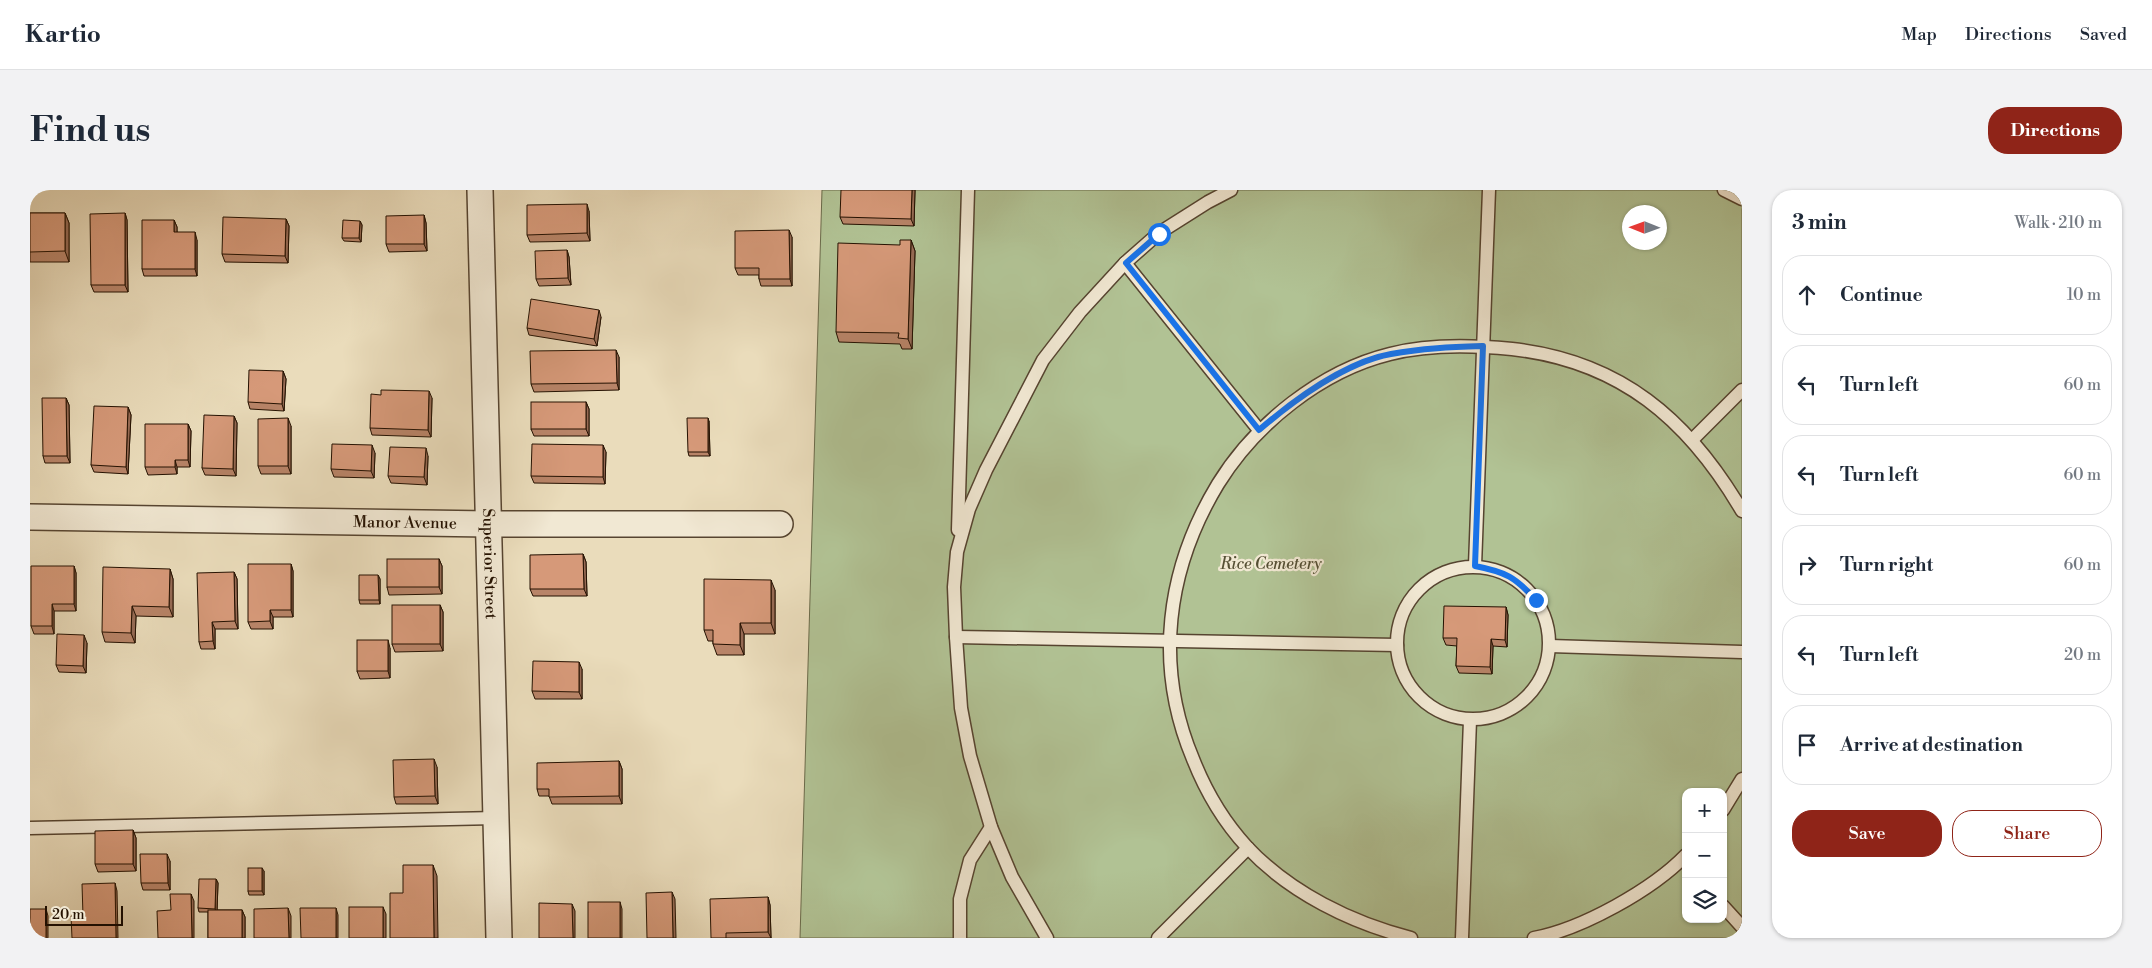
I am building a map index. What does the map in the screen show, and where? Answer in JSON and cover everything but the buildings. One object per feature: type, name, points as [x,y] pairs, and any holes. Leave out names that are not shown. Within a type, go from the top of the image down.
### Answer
[{"type":"street","name":"Superior Street","points":[[480,190],[499,938]]},
{"type":"street","name":"Manor Avenue","points":[[30,517],[489,524],[780,524]]},
{"type":"lane","points":[[968,190],[957,552],[954,587],[961,708],[970,756],[991,827],[1012,877],[1047,938]]},
{"type":"lane","points":[[957,552],[968,509],[1043,360],[1080,312],[1126,263],[1159,234],[1208,202],[1231,190]]},
{"type":"lane","points":[[1475,566],[1489,190]]},
{"type":"lane","points":[[1724,190],[1742,199]]},
{"type":"lane","points":[[1126,263],[1259,430]]},
{"type":"lane","points":[[1412,938],[1352,919],[1314,899],[1277,874],[1248,848],[1224,819],[1205,788],[1184,737],[1173,694],[1169,640],[1171,610],[1178,577],[1193,533],[1212,494],[1233,460],[1259,430],[1305,394],[1346,370],[1389,354],[1432,348],[1483,346],[1535,352],[1575,362],[1615,378],[1659,408],[1692,440],[1723,478],[1742,511]]},
{"type":"lane","points":[[1692,440],[1742,390]]},
{"type":"lane","points":[[1475,566],[1499,571],[1520,582],[1536,600],[1547,622],[1550,646],[1545,670],[1533,691],[1515,707],[1494,717],[1470,720],[1451,717],[1433,709],[1418,697],[1407,681],[1399,664],[1397,645],[1400,620],[1411,598],[1429,581],[1443,573],[1475,566]]},
{"type":"lane","points":[[956,637],[1397,645]]},
{"type":"lane","points":[[1550,646],[1742,652]]},
{"type":"lane","points":[[1462,938],[1470,720]]},
{"type":"lane","points":[[1727,803],[1742,779]]},
{"type":"lane","points":[[30,828],[496,818]]},
{"type":"lane","points":[[960,938],[960,899],[970,860],[991,827]]},
{"type":"lane","points":[[1158,938],[1248,848]]},
{"type":"lane","points":[[1534,938],[1550,935],[1632,898],[1682,862]]},
{"type":"lane","points":[[1727,910],[1742,927]]},
{"type":"green space","name":"Rice Cemetery","points":[[822,190],[1742,190],[1742,938],[800,938]]},
{"type":"route","points":[[1159,234],[1126,263],[1259,430],[1278,413],[1305,394],[1346,370],[1389,354],[1432,348],[1483,346],[1475,566],[1499,571],[1520,582],[1536,600]]}]
